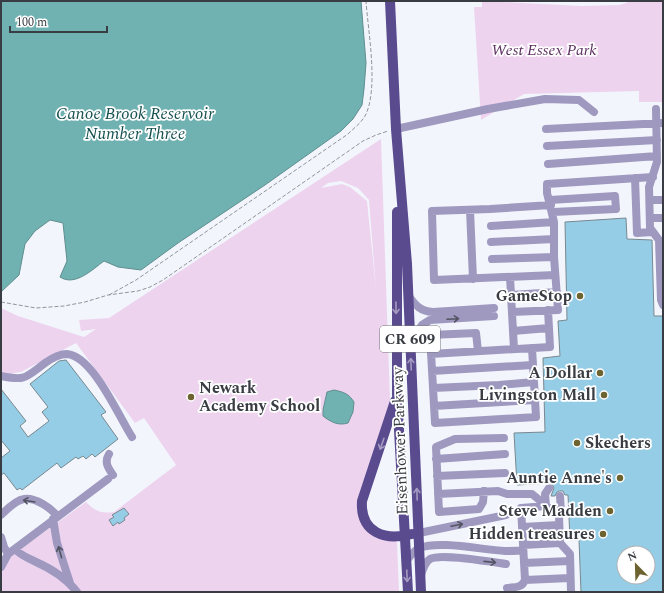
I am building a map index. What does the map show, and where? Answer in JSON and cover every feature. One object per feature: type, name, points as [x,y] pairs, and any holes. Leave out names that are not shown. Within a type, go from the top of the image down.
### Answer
[{"type":"main road","name":"Eisenhower Parkway","points":[[390,1],[397,146],[408,296],[421,592]]},
{"type":"main road","name":"Eisenhower Parkway","points":[[397,146],[397,394],[408,592]]},
{"type":"main road","points":[[397,394],[362,501],[362,507],[365,520],[368,525],[378,533],[390,537],[419,533]]},
{"type":"lane","points":[[396,129],[488,109],[545,99],[579,100],[594,112]]},
{"type":"lane","points":[[656,109],[660,123],[657,140],[657,156],[649,187],[650,228],[658,236],[661,254],[661,300],[663,305]]},
{"type":"lane","points":[[546,129],[660,123]]},
{"type":"lane","points":[[547,146],[657,140]]},
{"type":"lane","points":[[548,164],[657,156]]},
{"type":"lane","points":[[512,312],[558,310],[554,257],[554,222],[547,193],[547,184],[653,176]]},
{"type":"lane","points":[[635,178],[637,233],[658,236]]},
{"type":"lane","points":[[551,206],[615,196],[616,209],[551,206],[432,211],[434,280],[555,275]]},
{"type":"lane","points":[[650,200],[663,200]]},
{"type":"lane","points":[[470,210],[473,279]]},
{"type":"lane","points":[[650,218],[663,218]]},
{"type":"lane","points":[[491,226],[554,222]]},
{"type":"lane","points":[[491,242],[554,239]]},
{"type":"lane","points":[[492,259],[554,257]]},
{"type":"lane","points":[[510,277],[514,349]]},
{"type":"lane","points":[[511,295],[557,292]]},
{"type":"lane","points":[[408,296],[415,305],[424,311],[494,312],[430,320],[422,325],[410,342]]},
{"type":"lane","points":[[431,354],[550,347],[548,310]]},
{"type":"lane","points":[[513,331],[549,328]]},
{"type":"lane","points":[[478,351],[476,332],[430,335],[435,423],[536,417],[532,348]]},
{"type":"lane","points":[[1,376],[15,379],[24,378],[56,356],[68,354],[75,356],[85,364],[104,388],[132,437]]},
{"type":"lane","points":[[432,371],[533,365]]},
{"type":"lane","points":[[433,388],[534,382]]},
{"type":"lane","points":[[434,406],[535,400]]},
{"type":"lane","points":[[484,491],[483,502],[479,509],[439,512],[436,447],[455,439],[504,438]]},
{"type":"lane","points":[[1,567],[11,552],[111,477],[107,463],[107,458],[110,454]]},
{"type":"lane","points":[[436,459],[505,454]]},
{"type":"lane","points":[[437,476],[505,472]]},
{"type":"lane","points":[[546,506],[545,494],[549,488]]},
{"type":"lane","points":[[438,494],[484,491],[498,491],[507,494],[532,494],[559,516]]},
{"type":"lane","points":[[560,496],[560,543],[570,554],[571,592]]},
{"type":"lane","points":[[1,516],[20,500],[26,499],[48,507],[55,518],[57,543],[70,583]]},
{"type":"lane","points":[[507,588],[519,587],[524,584],[525,580],[521,508],[546,506]]},
{"type":"lane","points":[[419,533],[506,515]]},
{"type":"lane","points":[[522,527],[559,525]]},
{"type":"lane","points":[[1,537],[4,547],[11,552],[20,554],[46,566],[70,583],[77,592]]},
{"type":"lane","points":[[406,561],[413,552],[419,548],[430,545],[505,551],[560,543]]},
{"type":"lane","points":[[420,576],[424,566],[430,559],[442,557],[506,564]]},
{"type":"lane","points":[[524,563],[570,561]]},
{"type":"lane","points":[[525,580],[570,578]]},
{"type":"path","points":[[108,295],[136,280],[194,241],[348,134],[357,126],[365,116],[371,95],[366,1]]},
{"type":"path","points":[[1,302],[36,308],[64,306],[108,295],[138,291],[150,287],[163,280],[363,141],[396,129]]},
{"type":"green space","name":"West Essex Park","points":[[482,1],[582,6],[620,5],[631,1],[663,1],[663,102],[639,102],[639,91],[524,94],[481,120],[474,7],[482,7]]},
{"type":"green space","name":"Newark Academy School","points":[[381,139],[390,400],[383,427],[358,499],[365,528],[397,542],[399,592],[1,592],[1,574],[11,556],[86,502],[98,511],[105,513],[114,512],[176,465],[144,418],[135,423],[76,343],[21,372],[1,375],[1,308],[18,316],[84,337],[96,329],[81,331],[79,320],[109,318]],"holes":[[[341,181],[358,188],[369,200],[376,289],[367,201],[350,187],[342,184],[321,188],[328,183]]]},
{"type":"water","name":"Canoe Brook Reservoir Number Three","points":[[1,1],[361,1],[366,63],[362,105],[353,119],[341,131],[141,270],[118,267],[104,261],[84,276],[72,280],[66,280],[60,277],[67,261],[63,223],[50,220],[35,231],[25,244],[19,275],[1,292]]},
{"type":"water","points":[[334,390],[346,394],[354,402],[353,412],[348,423],[335,423],[323,416],[327,392]]},
{"type":"building","name":"Livingston Mall","points":[[626,218],[627,239],[652,240],[654,316],[663,316],[663,592],[581,592],[579,540],[570,540],[568,495],[565,495],[563,491],[559,491],[555,496],[551,496],[554,488],[550,483],[517,485],[514,433],[545,432],[543,358],[560,356],[558,321],[567,320],[565,222]]},
{"type":"building","points":[[66,360],[106,412],[101,415],[118,439],[95,457],[92,454],[86,459],[83,456],[78,459],[76,457],[61,468],[57,463],[22,490],[20,488],[17,490],[4,473],[1,475],[1,458],[10,451],[1,440],[1,389],[26,421],[20,426],[28,437],[49,421],[42,412],[48,407],[30,384],[59,361]]},
{"type":"building","points":[[124,508],[129,514],[124,518],[125,520],[119,524],[118,522],[113,526],[109,520],[114,517],[112,515]]},
{"type":"place","name":"GameStop","points":[[580,296]]},
{"type":"place","name":"A Dollar","points":[[600,373]]},
{"type":"place","name":"Livingston Mall","points":[[604,395]]},
{"type":"place","name":"Newark Academy School","points":[[191,397]]},
{"type":"place","name":"Skechers","points":[[577,443]]},
{"type":"place","name":"Auntie Anne's","points":[[620,478]]},
{"type":"place","name":"Steve Madden","points":[[610,511]]},
{"type":"place","name":"Hidden treasures","points":[[603,534]]}]
